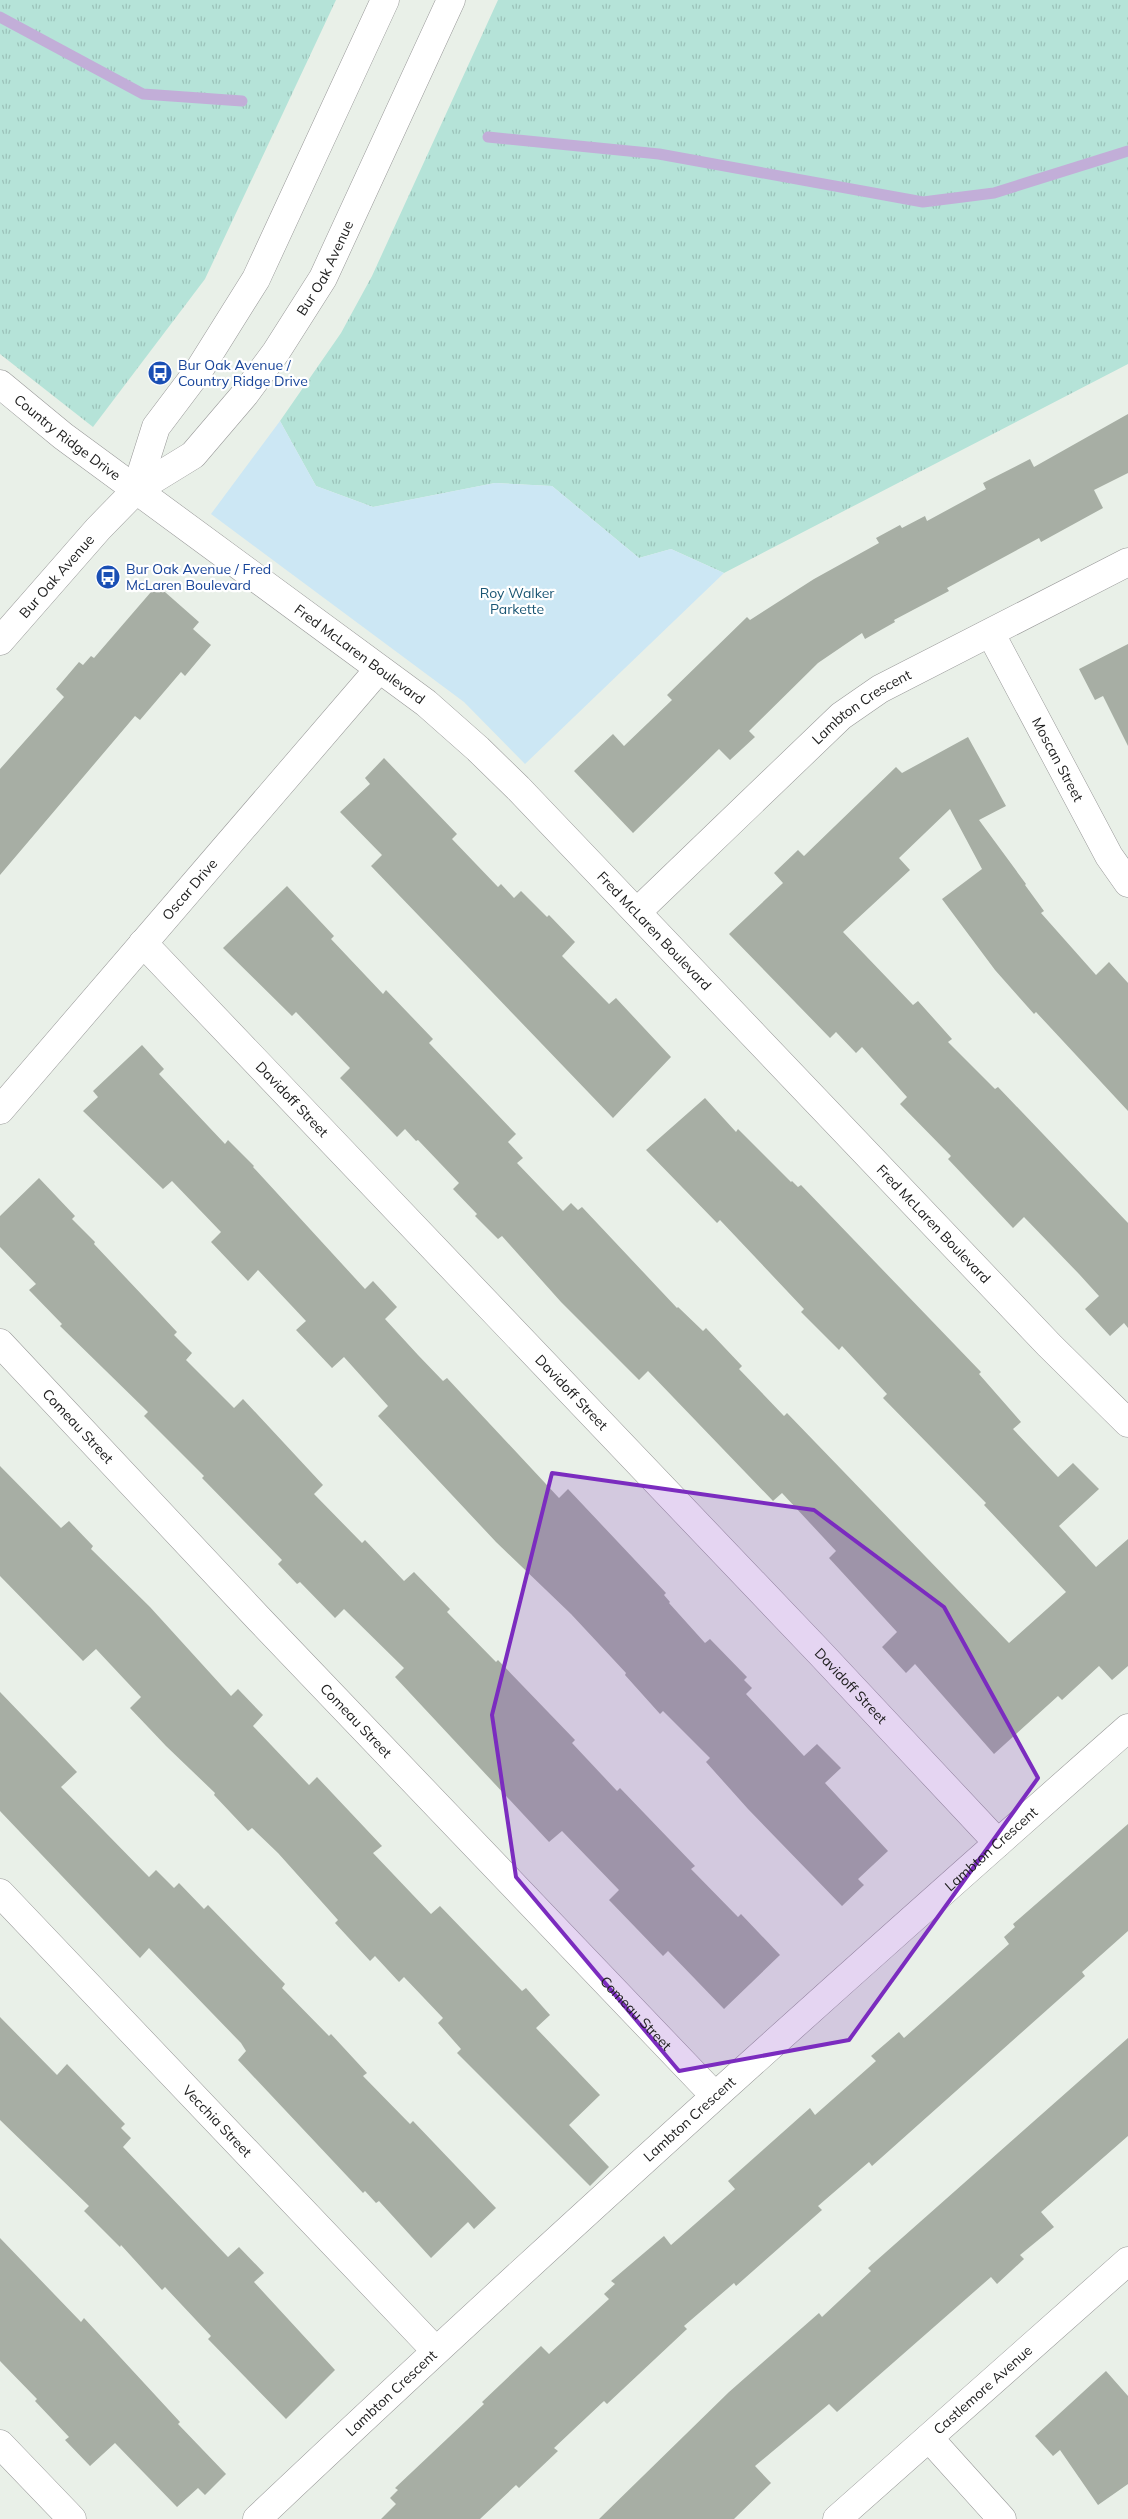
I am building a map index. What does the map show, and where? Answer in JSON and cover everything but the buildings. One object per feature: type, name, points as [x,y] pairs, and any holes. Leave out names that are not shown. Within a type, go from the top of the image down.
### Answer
[{"type":"street","name":"Bur Oak Avenue","points":[[136,490],[156,427],[198,370],[256,278],[385,0]]},
{"type":"street","name":"Bur Oak Avenue","points":[[0,641],[98,529],[136,490],[193,455],[245,394],[302,315],[323,278],[451,0]]},
{"type":"street","name":"Country Ridge Drive","points":[[0,384],[64,436],[136,490]]},
{"type":"street","name":"Fred McLaren Boulevard","points":[[136,490],[426,704],[478,749],[637,912],[1030,1325],[1128,1423]]},
{"type":"street","name":"Lambton Crescent","points":[[637,912],[841,716],[880,689],[1128,562]]},
{"type":"street","name":"Moscan Street","points":[[990,634],[1109,856],[1128,882]]},
{"type":"street","name":"Oscar Drive","points":[[0,1110],[379,669]]},
{"type":"street","name":"Davidoff Street","points":[[143,944],[822,1654],[998,1843]]},
{"type":"street","name":"Comeau Street","points":[[0,1343],[266,1626],[714,2095]]},
{"type":"street","name":"Lambton Crescent","points":[[257,2519],[435,2350],[714,2095],[1128,1728]]},
{"type":"street","name":"Vecchia Street","points":[[0,1893],[435,2350]]},
{"type":"street","name":"Castlemore Avenue","points":[[837,2519],[1128,2261]]},
{"type":"street","points":[[929,2438],[1002,2519]]},
{"type":"street","points":[[0,2444],[72,2519]]},
{"type":"highlighted area","points":[[552,1473],[814,1510],[944,1607],[1038,1778],[849,2040],[679,2071],[516,1877],[492,1715]]},
{"type":"green space","points":[[0,0],[336,0],[205,279],[93,427],[0,354]]},
{"type":"green space","points":[[498,0],[1128,0],[1128,364],[724,573],[671,549],[639,558],[552,486],[495,483],[373,507],[316,486],[280,421],[341,333],[372,276]]},
{"type":"green space","name":"Roy Walker Parkette","points":[[280,421],[316,486],[373,507],[495,483],[552,486],[639,558],[671,549],[724,573],[525,764],[464,702],[211,514]]},
{"type":"waterway","points":[[0,17],[143,94],[242,101]]},
{"type":"waterway","points":[[488,137],[659,154],[923,202],[994,193],[1128,151]]},
{"type":"place","name":"Bur Oak Avenue / Country Ridge Drive","points":[[160,373]]},
{"type":"place","name":"Bur Oak Avenue / Fred McLaren Boulevard","points":[[108,577]]}]
